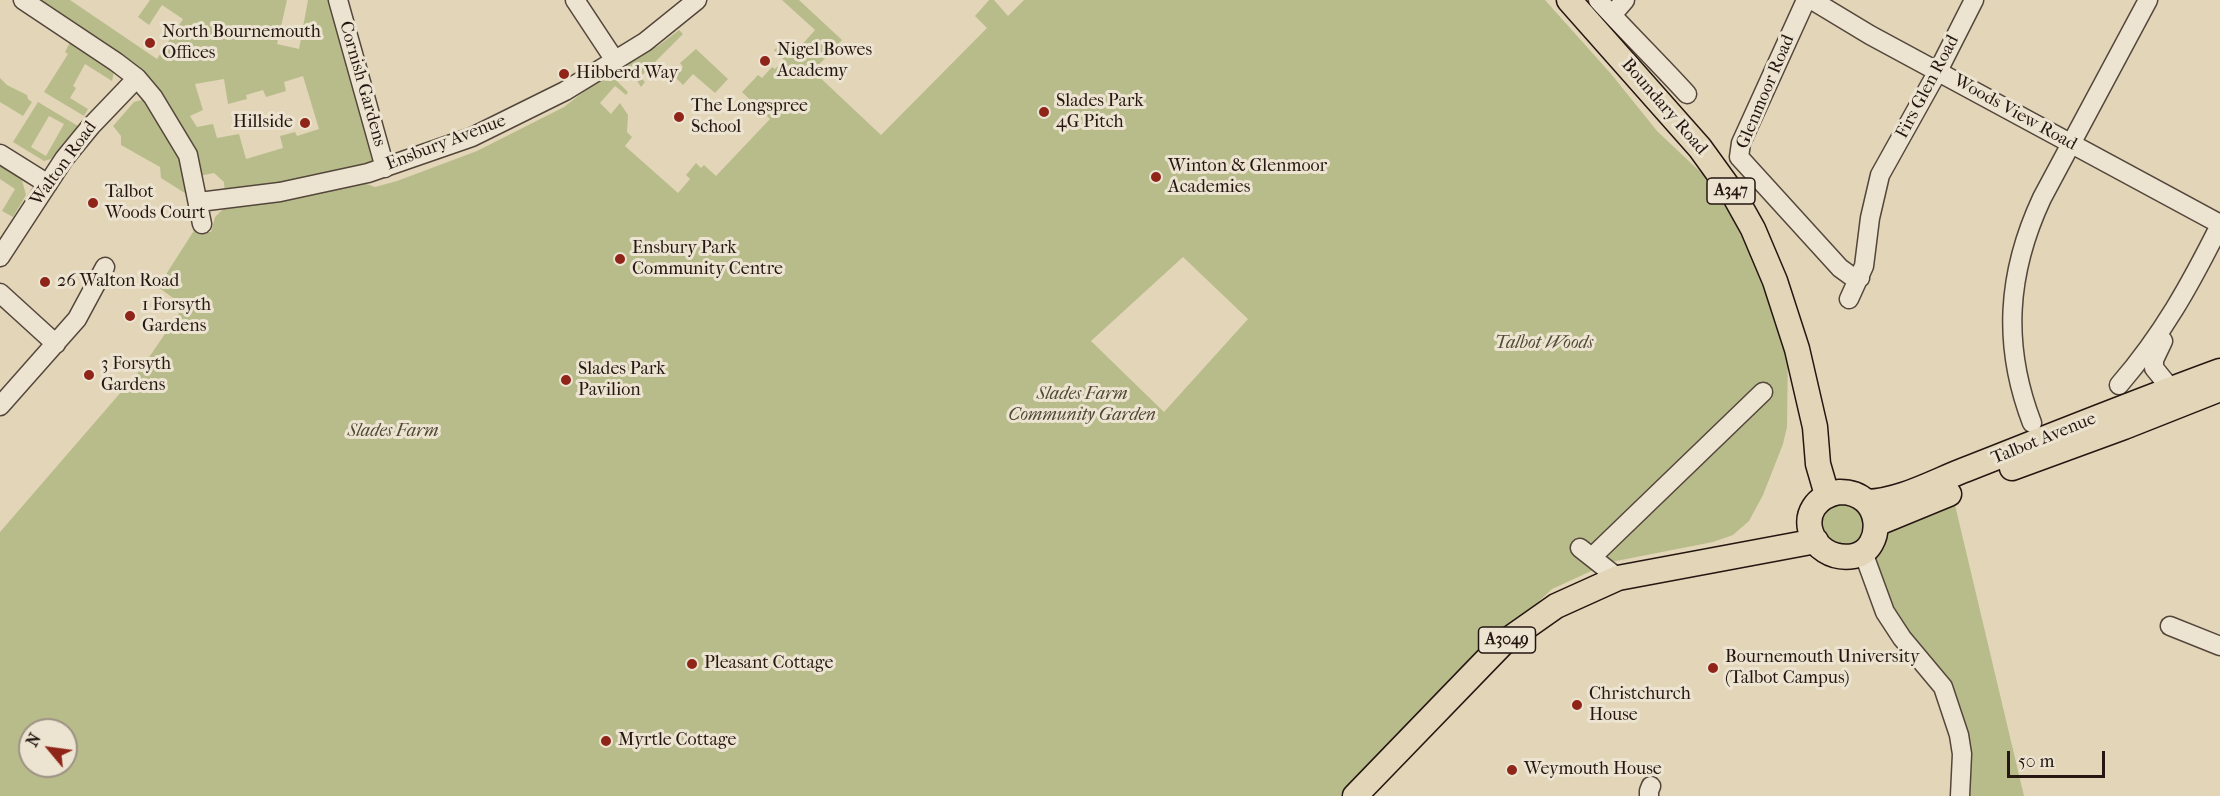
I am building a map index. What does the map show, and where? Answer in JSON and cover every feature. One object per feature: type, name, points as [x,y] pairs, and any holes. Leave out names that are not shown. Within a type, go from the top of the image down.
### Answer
[{"type":"main road","name":"Boundary Road","points":[[1569,0],[1668,109],[1700,148],[1734,195],[1753,229],[1775,280],[1797,349],[1833,494]]},
{"type":"main road","name":"Talbot Avenue","points":[[1866,502],[1877,501],[1929,484],[2220,371]]},
{"type":"main road","name":"Talbot Avenue","points":[[1876,524],[2000,472],[2220,389]]},
{"type":"main road","points":[[1853,493],[1866,502],[1874,513],[1876,524],[1871,543],[1857,554],[1834,555],[1826,551],[1812,534],[1814,508],[1833,494],[1853,493]]},
{"type":"main road","name":"A3049","points":[[1355,796],[1502,644],[1556,606],[1618,578],[1706,560],[1812,534]]},
{"type":"street","points":[[23,0],[137,78],[159,105],[188,155],[202,224]]},
{"type":"street","name":"Cornish Gardens","points":[[338,0],[385,168]]},
{"type":"street","points":[[575,0],[615,59]]},
{"type":"street","name":"Ensbury Avenue","points":[[199,202],[280,192],[385,168],[472,137],[565,91],[645,42],[697,0]]},
{"type":"street","points":[[1598,0],[1687,94]]},
{"type":"street","points":[[1612,15],[1625,0]]},
{"type":"street","name":"Glenmoor Road","points":[[1806,0],[1741,143],[1739,157],[1840,268],[1851,276],[1860,278]]},
{"type":"street","name":"Woods View Road","points":[[1812,0],[1870,35],[2220,224]]},
{"type":"street","name":"Firs Glen Road","points":[[1849,299],[1864,266],[1870,218],[1880,176],[1974,0]]},
{"type":"street","points":[[2032,423],[2022,398],[2016,369],[2012,324],[2017,267],[2032,219],[2148,0]]},
{"type":"street","name":"Walton Road","points":[[0,257],[64,159],[91,126],[137,78]]},
{"type":"street","points":[[0,154],[48,184]]},
{"type":"street","points":[[2119,386],[2144,357],[2182,298],[2220,224]]},
{"type":"street","points":[[0,406],[76,320],[105,267]]},
{"type":"street","points":[[0,292],[56,344]]},
{"type":"street","points":[[2171,389],[2154,369],[2154,360],[2173,323],[2182,298]]},
{"type":"street","points":[[1618,578],[1586,553],[1607,542],[1763,392]]},
{"type":"street","points":[[1857,554],[1881,603],[1902,638],[1943,687],[1959,735],[1962,754],[1960,796]]},
{"type":"street","points":[[2170,626],[2220,646]]},
{"type":"green space","points":[[23,0],[70,0],[157,59],[183,19],[162,5],[149,25],[138,17],[150,0],[287,0],[277,44],[299,49],[308,0],[338,0],[385,168],[225,199],[224,182],[214,173],[194,177],[199,202],[161,178],[160,167],[121,145],[121,136],[113,126],[134,102],[153,97]],"holes":[[[303,76],[319,129],[297,136],[295,132],[280,136],[283,148],[246,159],[239,134],[217,138],[213,124],[197,127],[190,116],[203,110],[195,84],[224,79],[228,104],[247,99],[246,95],[263,90],[266,97],[286,91],[284,82]]]},
{"type":"green space","points":[[782,0],[799,0],[842,40],[813,71],[881,135],[987,28],[975,16],[989,0],[994,0],[1008,16],[1024,0],[1545,0],[1612,75],[1657,131],[1712,183],[1755,251],[1788,348],[1787,427],[1783,444],[1763,495],[1749,521],[1733,535],[1713,542],[1611,562],[1552,589],[1342,796],[0,796],[0,532],[141,369],[184,306],[158,287],[195,229],[200,232],[211,232],[215,217],[223,209],[364,183],[375,187],[397,181],[477,151],[564,107],[603,77],[615,79],[628,92],[626,95],[615,86],[600,103],[611,114],[620,103],[628,115],[627,132],[632,137],[625,146],[678,193],[690,179],[686,175],[696,163],[701,168],[704,165],[716,176],[770,119],[742,92],[758,75],[762,78],[772,67],[775,69],[784,60],[774,50],[779,46],[791,57],[815,30]],"holes":[[[1183,257],[1248,319],[1164,412],[1091,341]]]},
{"type":"green space","points":[[679,30],[683,34],[640,77],[645,82],[641,87],[625,62],[658,46]]},
{"type":"green space","points":[[72,38],[115,67],[112,81],[85,64],[73,86],[76,88],[70,98],[88,109],[84,116],[44,92],[68,54],[65,52]]},
{"type":"green space","points":[[696,49],[728,79],[715,93],[693,74],[683,85],[674,76],[683,67],[680,63]]},
{"type":"green space","points":[[0,78],[7,85],[27,95],[32,102],[23,116],[0,102]]},
{"type":"green space","points":[[38,102],[78,126],[51,159],[44,161],[13,142]],"holes":[[[49,116],[64,124],[46,156],[31,147]]]},
{"type":"green space","points":[[0,166],[22,180],[26,195],[13,217],[2,211],[15,189],[0,179]]},
{"type":"green space","points":[[1822,499],[1871,507],[1855,556],[1809,531]]},
{"type":"green space","points":[[1955,505],[2024,796],[1960,796],[1943,687],[1902,638],[1874,560],[1877,545],[1886,530],[1929,509],[1931,516]]},
{"type":"place","name":"North Bournemouth Offices","points":[[150,43]]},
{"type":"place","name":"Nigel Bowes Academy","points":[[765,61]]},
{"type":"place","name":"Hibberd Way","points":[[564,74]]},
{"type":"place","name":"Slades Park 4G Pitch","points":[[1044,112]]},
{"type":"place","name":"The Longspree School","points":[[679,117]]},
{"type":"place","name":"Hillside","points":[[305,123]]},
{"type":"place","name":"Winton & Glenmoor Academies","points":[[1156,177]]},
{"type":"place","name":"Talbot Woods Court","points":[[93,203]]},
{"type":"place","name":"Ensbury Park Community Centre","points":[[620,259]]},
{"type":"place","name":"26 Walton Road","points":[[45,282]]},
{"type":"place","name":"1 Forsyth Gardens","points":[[130,316]]},
{"type":"place","name":"3 Forsyth Gardens","points":[[89,375]]},
{"type":"place","name":"Slades Park Pavilion","points":[[566,380]]},
{"type":"place","name":"Pleasant Cottage","points":[[692,664]]},
{"type":"place","name":"Bournemouth University (Talbot Campus)","points":[[1713,668]]},
{"type":"place","name":"Christchurch House","points":[[1577,705]]},
{"type":"place","name":"Myrtle Cottage","points":[[606,741]]},
{"type":"place","name":"Weymouth House","points":[[1512,770]]},
{"type":"park label","name":"Talbot Woods","points":[[1544,344]]},
{"type":"park label","name":"Slades Farm Community Garden","points":[[1082,405]]},
{"type":"park label","name":"Slades Farm","points":[[393,432]]}]
